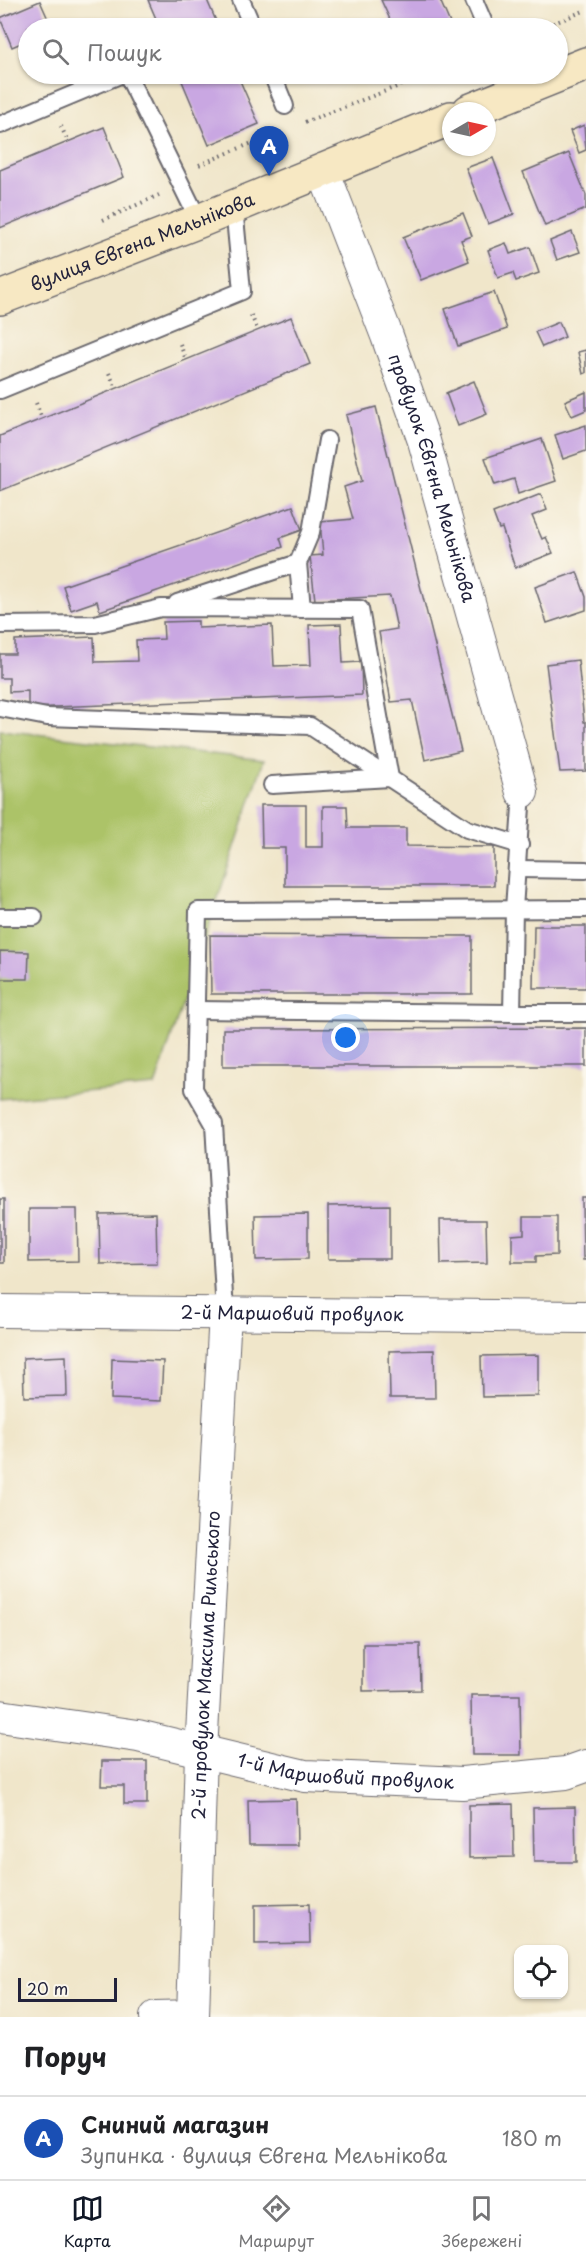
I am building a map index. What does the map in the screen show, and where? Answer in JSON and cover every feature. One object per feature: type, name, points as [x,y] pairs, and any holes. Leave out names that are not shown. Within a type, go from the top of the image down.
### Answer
[{"type":"street","points":[[568,71],[586,64]]},
{"type":"street","points":[[491,102],[536,84]]},
{"type":"street","name":"вулиця Євгена Мельнікова","points":[[0,298],[199,221],[442,122]]},
{"type":"street","name":"провулок Євгена Мельнікова","points":[[323,170],[387,336],[424,441],[522,792]]},
{"type":"street","name":"2-й Маршовий провулок","points":[[0,1311],[586,1317]]},
{"type":"street","name":"2-й провулок Максима Рильського","points":[[193,2016],[201,1752],[225,1313]]},
{"type":"street","name":"1-й Маршовий провулок","points":[[0,1716],[138,1736],[305,1776],[462,1783],[566,1773],[586,1766]]},
{"type":"street","points":[[156,2017],[193,2016]]},
{"type":"lane","points":[[241,0],[249,18]]},
{"type":"lane","points":[[474,0],[482,18]]},
{"type":"lane","points":[[0,125],[100,84]]},
{"type":"lane","points":[[129,84],[199,221]]},
{"type":"lane","points":[[276,84],[285,106]]},
{"type":"lane","points":[[0,390],[242,291],[234,207]]},
{"type":"lane","points":[[302,609],[298,563],[311,532],[327,440]]},
{"type":"lane","points":[[0,625],[95,624],[161,608],[298,563]]},
{"type":"lane","points":[[161,608],[360,609],[390,778]]},
{"type":"lane","points":[[0,708],[47,717],[310,726],[467,830],[520,845]]},
{"type":"lane","points":[[272,785],[390,778]]},
{"type":"lane","points":[[512,1013],[514,909],[522,792]]},
{"type":"lane","points":[[518,869],[586,870]]},
{"type":"lane","points":[[225,1313],[214,1124],[194,1089],[198,911],[586,909]]},
{"type":"lane","points":[[0,917],[34,916]]},
{"type":"lane","points":[[196,1010],[586,1013]]},
{"type":"path","points":[[566,18],[586,10]]},
{"type":"green space","points":[[0,730],[264,760],[155,1086],[0,1099]]},
{"type":"building","points":[[148,0],[207,0],[215,18],[156,18]]},
{"type":"building","points":[[381,0],[440,0],[448,18],[389,18]]},
{"type":"building","points":[[40,1],[48,18],[18,18],[18,44],[12,47],[0,18]]},
{"type":"building","points":[[183,84],[241,84],[259,124],[209,145]]},
{"type":"building","points":[[584,125],[586,150],[579,153],[570,131]]},
{"type":"building","points":[[104,127],[124,177],[0,228],[0,170]]},
{"type":"building","points":[[569,153],[586,195],[586,209],[545,226],[523,172]]},
{"type":"building","points":[[493,158],[514,214],[488,224],[466,168]]},
{"type":"building","points":[[463,213],[472,236],[461,240],[469,261],[421,280],[403,237]]},
{"type":"building","points":[[572,232],[580,252],[557,260],[550,241]]},
{"type":"building","points":[[506,243],[510,254],[530,247],[539,273],[516,281],[513,273],[498,278],[488,250]]},
{"type":"building","points":[[494,292],[507,329],[458,346],[445,309]]},
{"type":"building","points":[[291,317],[310,364],[0,491],[0,436]]},
{"type":"building","points":[[559,322],[565,337],[542,347],[535,332]]},
{"type":"building","points":[[586,350],[586,373],[583,374],[578,352]]},
{"type":"building","points":[[474,381],[487,414],[458,426],[446,393]]},
{"type":"building","points":[[586,392],[586,410],[572,416],[565,401]]},
{"type":"building","points":[[376,407],[461,751],[425,760],[412,700],[391,702],[379,632],[397,629],[390,596],[315,600],[310,556],[323,555],[320,522],[353,519],[344,487],[362,481],[346,415]]},
{"type":"building","points":[[586,425],[586,451],[563,459],[555,435]]},
{"type":"building","points":[[542,439],[556,481],[518,494],[514,479],[495,485],[485,458]]},
{"type":"building","points":[[541,494],[547,510],[532,516],[542,539],[546,537],[553,553],[515,568],[502,528],[499,529],[493,513]]},
{"type":"building","points":[[293,506],[302,530],[280,538],[283,547],[100,611],[97,601],[71,610],[63,586]]},
{"type":"building","points":[[577,572],[586,597],[586,610],[547,623],[535,587]]},
{"type":"building","points":[[198,621],[198,628],[272,625],[274,666],[311,665],[309,625],[341,624],[343,663],[361,662],[362,695],[28,708],[28,691],[9,692],[9,678],[0,678],[0,654],[15,654],[15,640],[94,637],[95,662],[137,661],[136,640],[164,639],[163,622]]},
{"type":"building","points":[[578,660],[584,722],[586,722],[586,771],[560,772],[546,664]]},
{"type":"building","points":[[261,805],[306,805],[306,847],[323,847],[323,806],[347,806],[348,828],[406,828],[406,846],[494,847],[494,886],[285,886],[285,848],[262,848]]},
{"type":"building","points":[[534,926],[586,926],[586,988],[533,988]]},
{"type":"building","points":[[210,935],[472,936],[472,994],[211,994]]},
{"type":"building","points":[[0,951],[29,952],[28,979],[0,979]]},
{"type":"building","points":[[586,1028],[586,1066],[223,1066],[223,1029]]},
{"type":"building","points":[[582,1198],[586,1198],[586,1260],[583,1260]]},
{"type":"building","points":[[0,1199],[4,1199],[4,1263],[0,1263]]},
{"type":"building","points":[[390,1205],[390,1259],[328,1259],[328,1206]]},
{"type":"building","points":[[29,1209],[77,1209],[78,1261],[29,1262]]},
{"type":"building","points":[[156,1213],[157,1263],[100,1264],[99,1214]]},
{"type":"building","points":[[308,1214],[308,1259],[256,1260],[255,1215]]},
{"type":"building","points":[[524,1217],[557,1217],[557,1255],[536,1256],[536,1262],[512,1262],[512,1235],[524,1234]]},
{"type":"building","points":[[440,1220],[486,1220],[487,1263],[441,1264]]},
{"type":"building","points":[[434,1350],[435,1398],[390,1398],[389,1351]]},
{"type":"building","points":[[538,1355],[538,1396],[482,1397],[481,1356]]},
{"type":"building","points":[[66,1356],[67,1396],[24,1397],[23,1358]]},
{"type":"building","points":[[112,1359],[163,1361],[161,1401],[111,1399]]},
{"type":"building","points":[[363,1644],[420,1644],[421,1690],[363,1691]]},
{"type":"building","points":[[471,1695],[520,1695],[521,1755],[472,1755]]},
{"type":"building","points":[[102,1761],[147,1761],[147,1804],[124,1804],[124,1786],[101,1786]]},
{"type":"building","points":[[296,1799],[297,1845],[249,1845],[248,1800]]},
{"type":"building","points":[[513,1804],[514,1857],[469,1858],[469,1805]]},
{"type":"building","points":[[575,1807],[576,1862],[534,1862],[533,1808]]},
{"type":"building","points":[[309,1904],[310,1943],[255,1944],[255,1905]]},
{"type":"place","name":"Сниний магазин","points":[[269,176]]}]
